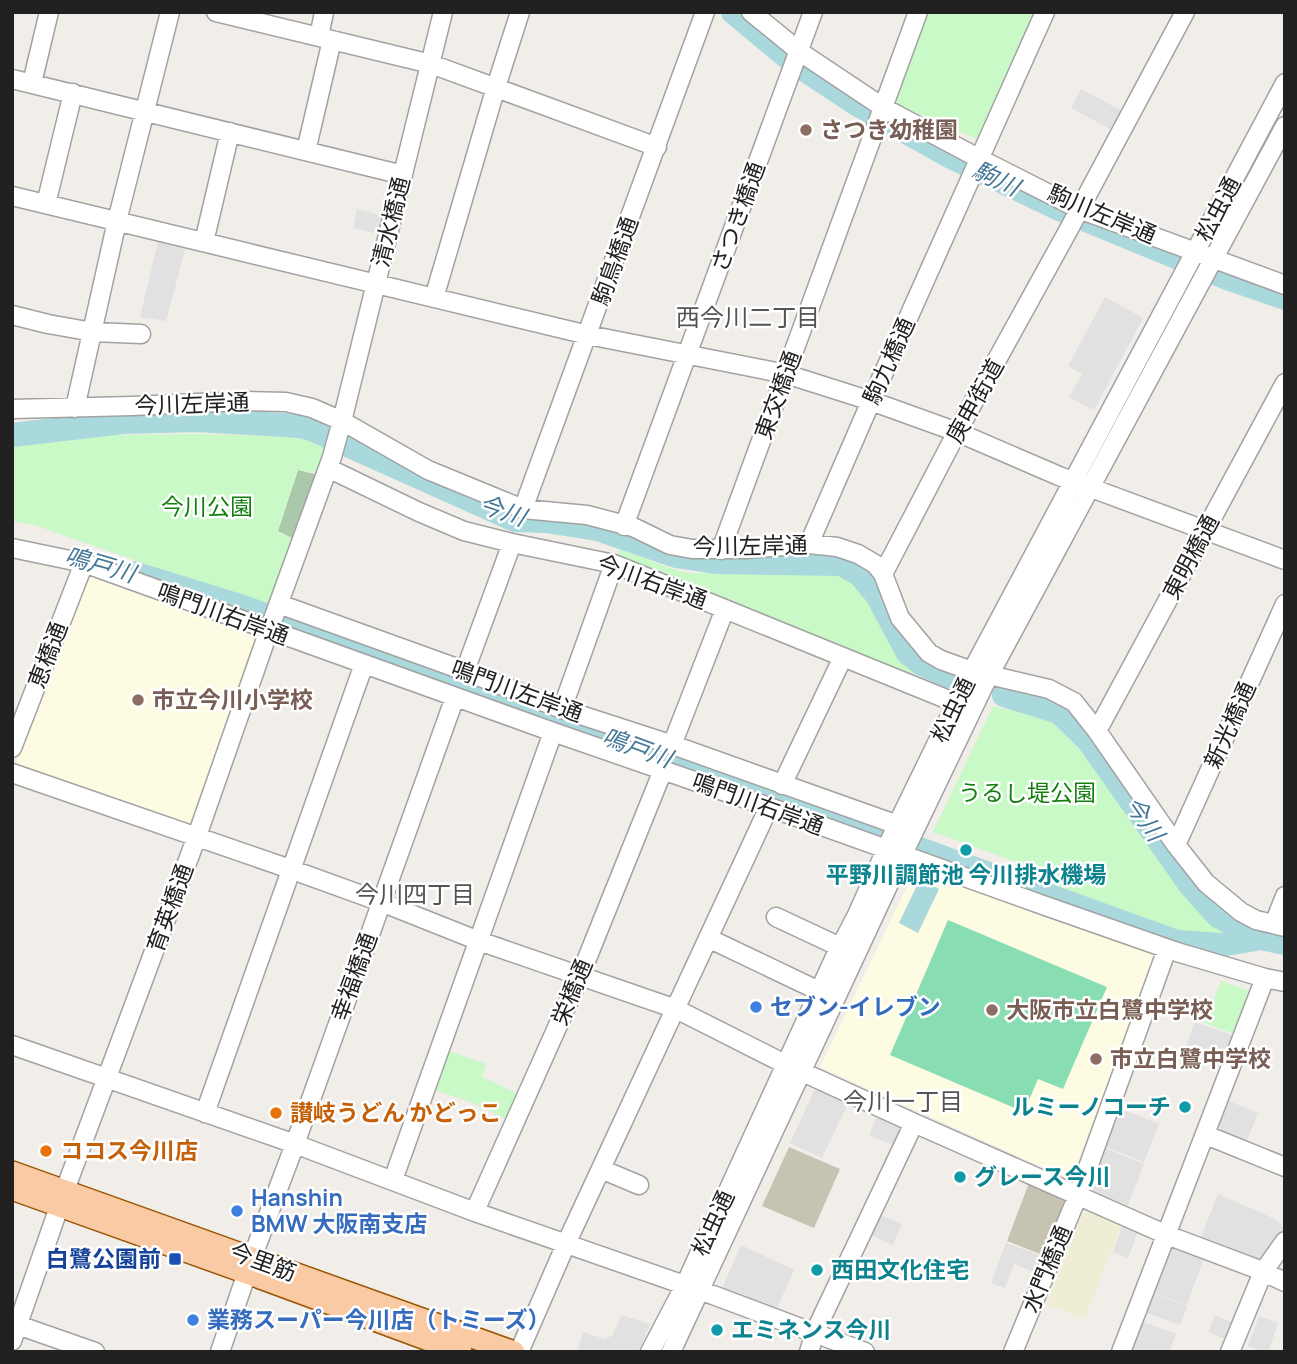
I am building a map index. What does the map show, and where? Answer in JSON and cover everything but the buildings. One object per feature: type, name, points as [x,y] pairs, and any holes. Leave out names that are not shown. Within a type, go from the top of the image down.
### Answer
[{"type":"main road","name":"今里筋","points":[[12,1172],[62,1198],[250,1265],[516,1352]]},
{"type":"main road","name":"今里筋","points":[[12,1189],[62,1198]]},
{"type":"main road","name":"今里筋","points":[[250,1265],[461,1352]]},
{"type":"street","points":[[32,83],[48,12]]},
{"type":"street","points":[[12,409],[75,408],[117,221],[170,12]]},
{"type":"street","points":[[306,150],[325,38],[324,12]]},
{"type":"street","name":"清水橋通","points":[[339,433],[443,12]]},
{"type":"street","points":[[434,298],[520,12]]},
{"type":"street","name":"駒鳥橋通","points":[[523,509],[705,12]]},
{"type":"street","name":"駒川左岸通","points":[[751,12],[797,59],[881,115],[1191,259],[1285,285]]},
{"type":"street","name":"さつき橋通","points":[[624,526],[813,12]]},
{"type":"street","name":"東交橋通","points":[[721,550],[918,12]]},
{"type":"street","points":[[980,159],[1045,12]]},
{"type":"street","points":[[1079,209],[1185,12]]},
{"type":"street","points":[[224,13],[431,64],[657,147]]},
{"type":"street","points":[[12,79],[403,174]]},
{"type":"street","name":"松虫通","points":[[671,1352],[693,1288],[905,828],[1073,481],[1285,83]]},
{"type":"street","points":[[46,204],[73,93]]},
{"type":"street","name":"松虫通","points":[[981,673],[1091,488],[1285,126]]},
{"type":"street","points":[[204,242],[230,132]]},
{"type":"street","name":"駒九橋通","points":[[808,544],[980,159]]},
{"type":"street","points":[[12,196],[588,335],[786,374],[957,432],[1073,481],[1285,560]]},
{"type":"street","name":"庚申街道","points":[[883,574],[1079,209]]},
{"type":"street","points":[[12,315],[93,332],[141,334]]},
{"type":"street","name":"東明橋通","points":[[1097,731],[1285,383]]},
{"type":"street","name":"今川左岸通","points":[[75,408],[240,401],[286,402],[312,408],[339,433],[523,509],[587,514],[633,527],[670,545],[692,549],[721,550],[808,544],[837,547],[858,554],[883,574]]},
{"type":"street","name":"育英橋通","points":[[14,1330],[197,836],[339,433]]},
{"type":"street","name":"今川右岸通","points":[[328,468],[464,531],[614,564],[965,706]]},
{"type":"street","points":[[465,671],[512,543]]},
{"type":"street","name":"鳴門川右岸通","points":[[12,548],[84,563],[274,617],[364,664],[1167,948],[1265,978]]},
{"type":"street","name":"恵橋通","points":[[12,748],[84,563]]},
{"type":"street","points":[[562,709],[614,564]]},
{"type":"street","points":[[883,574],[900,618],[929,653],[941,660],[981,673],[1049,689],[1074,702],[1206,883],[1241,912],[1256,920],[1279,926],[1285,896]]},
{"type":"street","name":"新光橋通","points":[[1176,845],[1285,604]]},
{"type":"street","points":[[672,745],[725,608]]},
{"type":"street","name":"鳴門川左岸通","points":[[274,617],[465,671],[562,709],[905,828]]},
{"type":"street","points":[[782,785],[843,657]]},
{"type":"street","points":[[205,1113],[364,664]]},
{"type":"street","name":"幸福橋通","points":[[220,1352],[455,697]]},
{"type":"street","points":[[393,1181],[553,732]]},
{"type":"street","name":"栄橋通","points":[[475,1211],[580,976],[663,770]]},
{"type":"street","points":[[12,773],[290,869],[479,941],[676,1009],[793,1068],[914,1123],[1167,1235],[1285,1282]]},
{"type":"street","points":[[516,1352],[769,807]]},
{"type":"street","name":"松虫通","points":[[793,1068],[819,991],[857,915],[894,852]]},
{"type":"street","points":[[776,917],[840,947]]},
{"type":"street","points":[[708,938],[819,991]]},
{"type":"street","name":"水門橋通","points":[[1013,1352],[1078,1195],[1167,948]]},
{"type":"street","points":[[1121,1352],[1265,978],[1285,982]]},
{"type":"street","points":[[12,1045],[295,1144],[865,1352]]},
{"type":"street","points":[[809,1352],[815,1332],[914,1123]]},
{"type":"street","points":[[1206,1135],[1285,1167]]},
{"type":"street","points":[[601,1169],[639,1185]]},
{"type":"street","points":[[1230,1352],[1263,1272],[1285,1241]]},
{"type":"street","name":"松虫通","points":[[650,1352],[693,1288]]},
{"type":"street","points":[[14,1330],[95,1352]]},
{"type":"shaded area","points":[[1081,89],[1122,111],[1112,130],[1071,108]]},
{"type":"shaded area","points":[[357,209],[387,217],[382,235],[353,228]]},
{"type":"shaded area","points":[[158,241],[186,246],[166,321],[140,317]]},
{"type":"shaded area","points":[[1105,297],[1143,318],[1094,410],[1069,397],[1082,374],[1068,366]]},
{"type":"shaded area","name":"市立今川小学校","points":[[89,575],[258,638],[192,828],[20,767],[17,762],[83,577]]},
{"type":"shaded area","name":"大阪市立白鷺中学校","points":[[915,870],[1158,953],[1071,1180],[820,1067]]},
{"type":"shaded area","points":[[1195,1022],[1234,1036],[1222,1068],[1183,1054]]},
{"type":"shaded area","points":[[820,1087],[849,1101],[822,1158],[790,1143],[814,1091]]},
{"type":"shaded area","points":[[1229,1101],[1258,1113],[1246,1143],[1222,1133],[1219,1125]]},
{"type":"shaded area","points":[[1121,1109],[1159,1124],[1144,1162],[1106,1147]]},
{"type":"shaded area","points":[[879,1111],[896,1118],[902,1130],[895,1146],[869,1135]]},
{"type":"shaded area","points":[[789,1147],[840,1169],[814,1228],[762,1206]]},
{"type":"shaded area","points":[[1105,1148],[1144,1164],[1128,1205],[1094,1192],[1091,1184]]},
{"type":"shaded area","points":[[1029,1183],[1058,1194],[1066,1201],[1045,1256],[1007,1241]]},
{"type":"shaded area","points":[[1218,1194],[1275,1219],[1284,1228],[1258,1262],[1201,1237]]},
{"type":"shaded area","points":[[881,1215],[902,1224],[893,1245],[872,1236]]},
{"type":"shaded area","points":[[1123,1224],[1139,1229],[1128,1258],[1113,1252]]},
{"type":"shaded area","points":[[1006,1243],[1045,1257],[1039,1274],[1014,1264],[1005,1288],[991,1283]]},
{"type":"shaded area","points":[[741,1245],[794,1270],[776,1310],[722,1289]]},
{"type":"shaded area","points":[[1171,1246],[1204,1258],[1187,1305],[1154,1293]]},
{"type":"shaded area","points":[[1154,1294],[1187,1306],[1180,1325],[1147,1313]]},
{"type":"shaded area","points":[[621,1315],[650,1324],[639,1351],[577,1352],[583,1332],[605,1339],[613,1335]]},
{"type":"shaded area","points":[[1215,1315],[1232,1322],[1225,1339],[1208,1332]]},
{"type":"shaded area","points":[[1259,1316],[1278,1323],[1268,1352],[1248,1346]]},
{"type":"shaded area","points":[[1141,1321],[1176,1334],[1169,1352],[1129,1352]]},
{"type":"green space","points":[[919,12],[1034,12],[979,140],[890,101]]},
{"type":"green space","name":"今川公園","points":[[108,435],[293,437],[327,444],[316,472],[298,470],[277,532],[293,539],[267,606],[34,525],[12,521],[12,447]]},
{"type":"green space","points":[[298,470],[315,474],[292,538],[278,531]]},
{"type":"green space","points":[[621,548],[686,573],[800,573],[844,578],[861,586],[904,663],[915,673],[912,679],[617,558]]},
{"type":"green space","name":"うるし堤公園","points":[[993,706],[1047,719],[1069,734],[1187,895],[1208,919],[1236,936],[1208,938],[1166,928],[1050,886],[1053,875],[933,832]]},
{"type":"green space","points":[[948,920],[1107,987],[1063,1089],[1038,1079],[1024,1112],[890,1055]]},
{"type":"green space","points":[[1221,981],[1250,991],[1234,1034],[1205,1023]]},
{"type":"green space","points":[[446,1050],[486,1064],[482,1077],[520,1095],[508,1120],[471,1102],[432,1089]]},
{"type":"green space","points":[[1085,1208],[1122,1223],[1085,1319],[1047,1305]]},
{"type":"water","points":[[920,879],[939,889],[918,933],[899,923]]},
{"type":"waterway","name":"駒川","points":[[733,12],[793,62],[855,103],[951,157],[1057,208],[1227,278],[1285,298]]},
{"type":"waterway","name":"今川","points":[[12,435],[123,422],[197,420],[300,426],[515,520],[546,521],[597,529],[676,556],[716,562],[841,564],[859,574],[877,595],[908,653],[922,664],[949,676]]},
{"type":"waterway","name":"鳴戸川","points":[[133,573],[243,607],[1177,942],[1221,945],[1261,938]]},
{"type":"waterway","name":"今川","points":[[1004,695],[1059,712],[1088,740],[1191,886],[1218,916],[1261,938],[1285,943]]},
{"type":"place","name":"さつき幼稚園","points":[[806,130]]},
{"type":"place","name":"市立今川小学校","points":[[138,700]]},
{"type":"place","name":"平野川調節池 今川排水機場","points":[[966,850]]},
{"type":"place","name":"セブン-イレブン","points":[[756,1007]]},
{"type":"place","name":"大阪市立白鷺中学校","points":[[992,1010]]},
{"type":"place","name":"市立白鷺中学校","points":[[1096,1059]]},
{"type":"place","name":"ルミーノコーチ","points":[[1185,1107]]},
{"type":"place","name":"讃岐うどん かどっこ","points":[[276,1113]]},
{"type":"place","name":"ココス今川店","points":[[46,1151]]},
{"type":"place","name":"グレース今川","points":[[960,1177]]},
{"type":"place","name":"Hanshin BMW 大阪南支店","points":[[237,1211]]},
{"type":"place","name":"白鷺公園前","points":[[175,1259]]},
{"type":"place","name":"西田文化住宅","points":[[817,1270]]},
{"type":"place","name":"業務スーパー今川店（トミーズ）","points":[[193,1320]]},
{"type":"place","name":"エミネンス今川","points":[[717,1330]]},
{"type":"district","name":"西今川二丁目","points":[[748,318]]},
{"type":"district","name":"今川四丁目","points":[[415,895]]},
{"type":"district","name":"今川一丁目","points":[[903,1102]]}]
